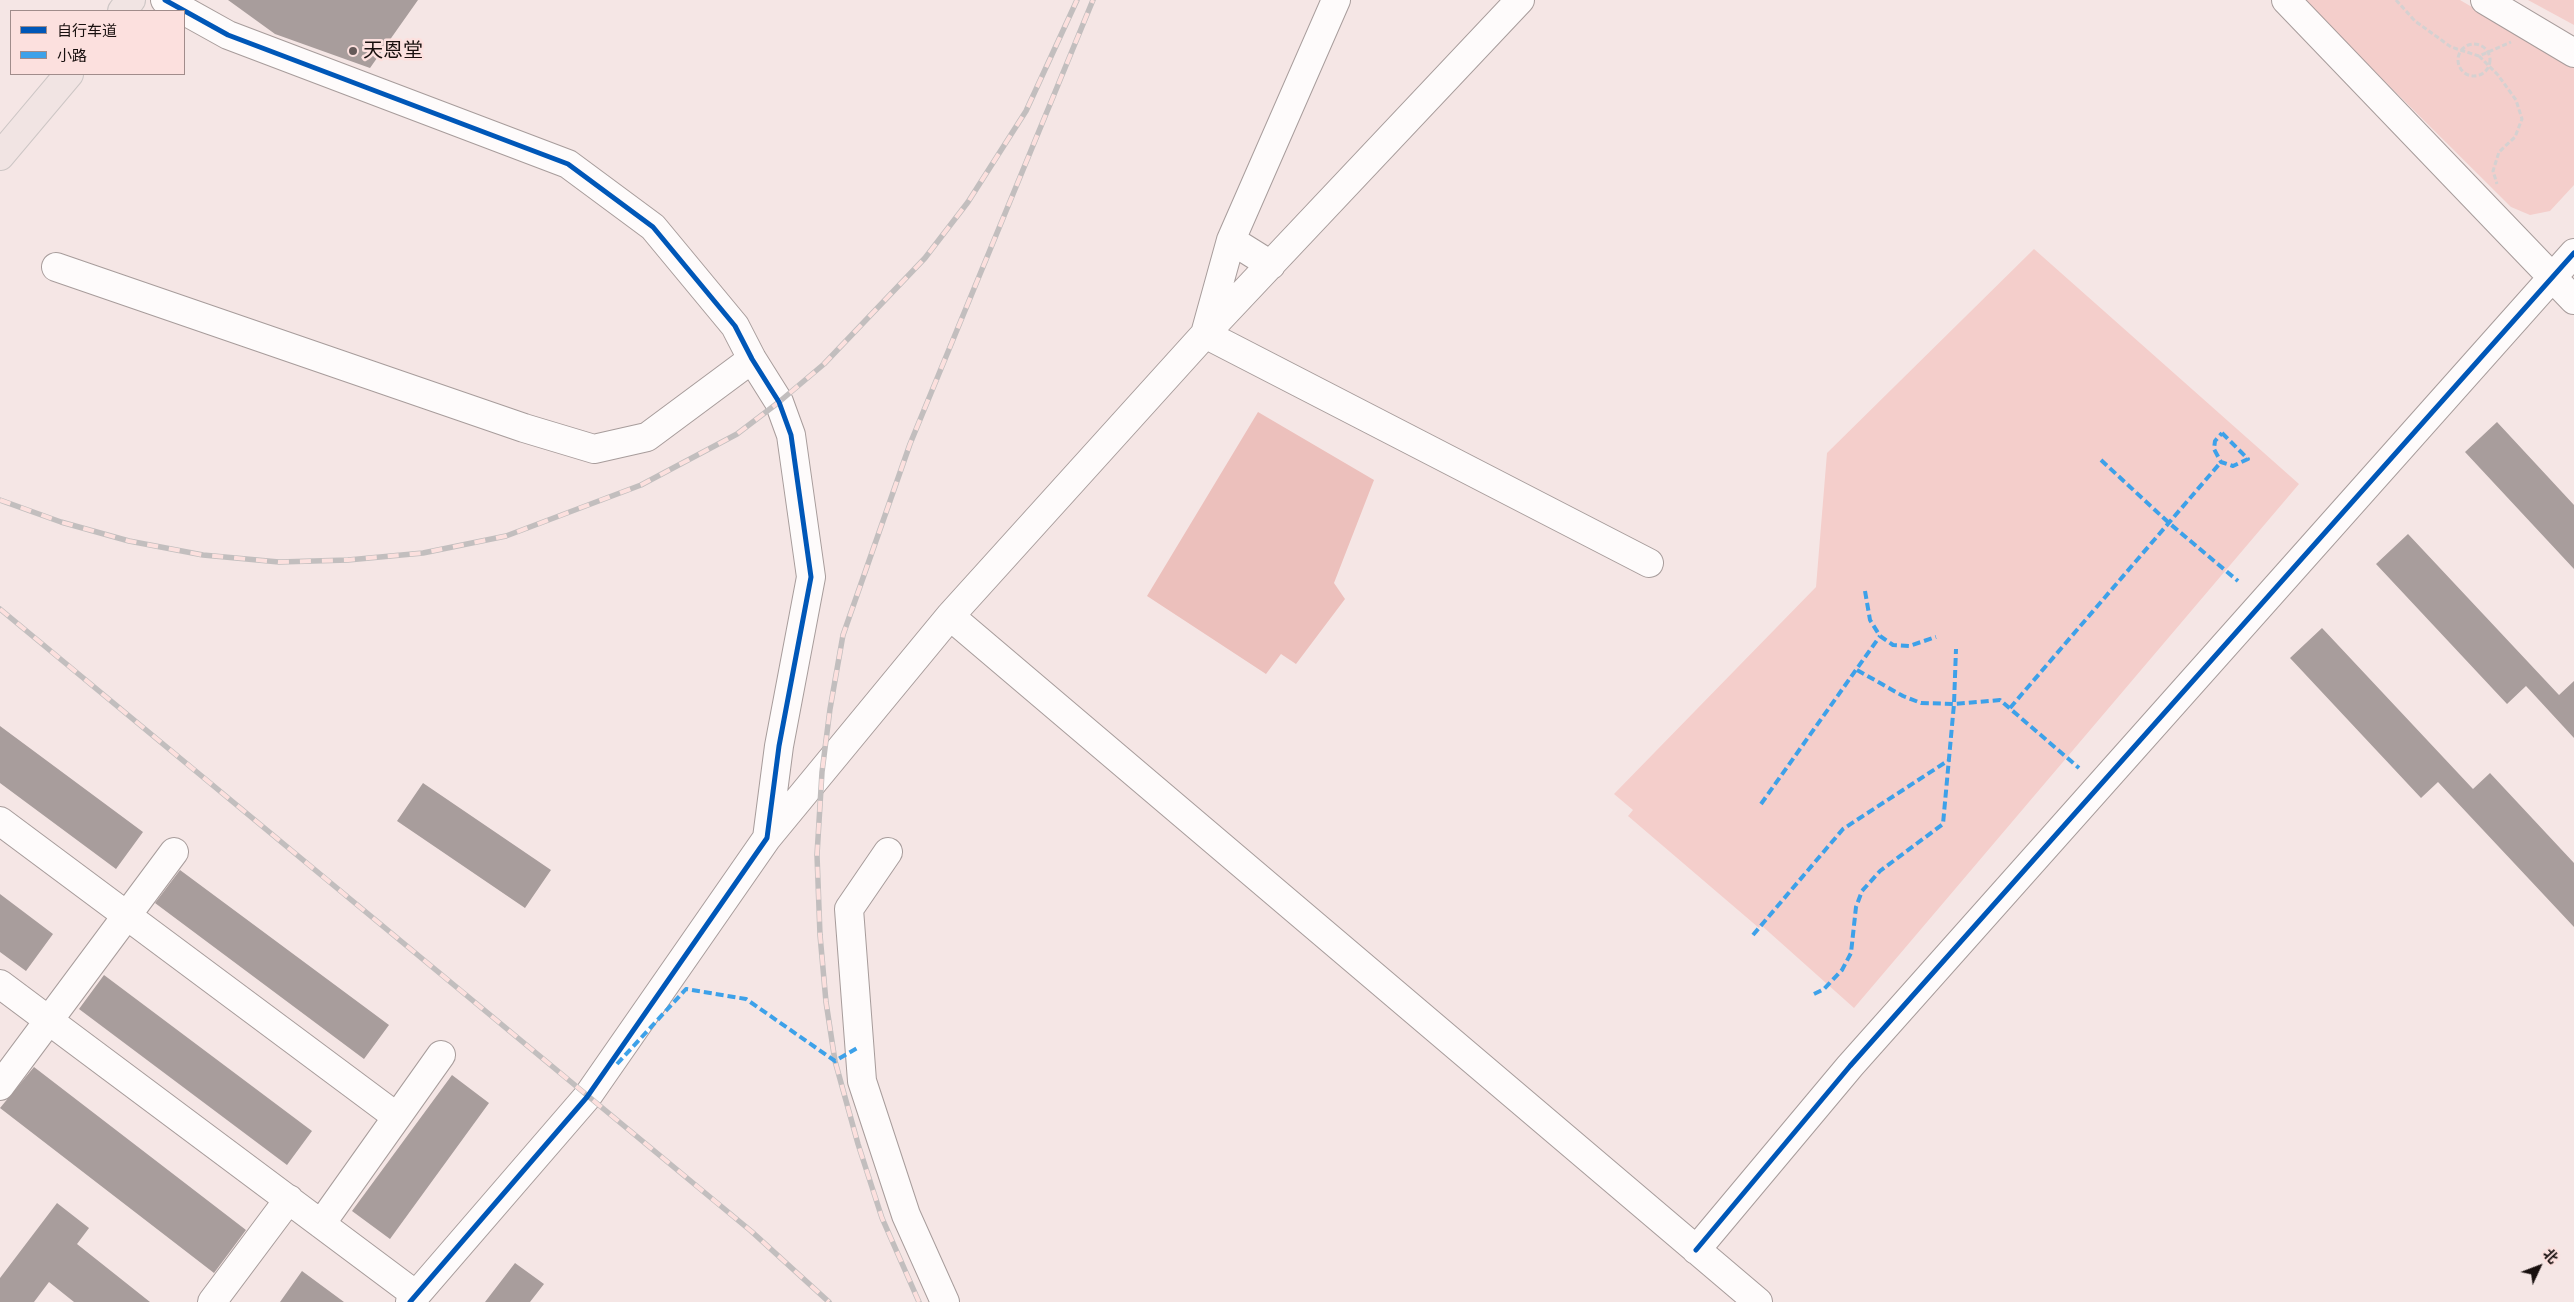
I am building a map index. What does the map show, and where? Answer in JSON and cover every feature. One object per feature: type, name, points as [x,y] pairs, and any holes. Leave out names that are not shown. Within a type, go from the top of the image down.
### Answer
[{"type":"highway","points":[[123,10],[131,0]]},
{"type":"highway","points":[[0,156],[68,75]]},
{"type":"street","points":[[165,0],[183,10]]},
{"type":"street","points":[[1205,334],[1231,240],[1336,0]]},
{"type":"street","points":[[0,984],[321,1224],[413,1300],[587,1096],[767,838],[950,616],[1205,334],[1520,0]]},
{"type":"street","points":[[2286,0],[2574,300]]},
{"type":"street","points":[[2485,0],[2574,53]]},
{"type":"street","points":[[185,11],[228,35],[568,164],[653,227],[735,326],[752,359],[779,402],[791,435],[812,577],[779,746],[767,838]]},
{"type":"street","points":[[1231,240],[1271,265]]},
{"type":"street","points":[[1696,1250],[1850,1066],[2574,253]]},
{"type":"street","points":[[56,267],[524,428],[594,449],[647,437],[752,359]]},
{"type":"street","points":[[1205,334],[1649,563]]},
{"type":"street","points":[[950,616],[1758,1302]]},
{"type":"street","points":[[0,821],[397,1117]]},
{"type":"street","points":[[0,1086],[174,852]]},
{"type":"street","points":[[888,852],[849,909],[862,1081],[906,1215],[945,1302]]},
{"type":"street","points":[[321,1224],[441,1055]]},
{"type":"street","points":[[212,1302],[288,1199]]},
{"type":"path","points":[[2396,0],[2415,20],[2451,47],[2479,56],[2516,100],[2522,119],[2515,137],[2499,152],[2493,171],[2497,182],[2497,219]]},
{"type":"path","points":[[2479,56],[2536,31]]},
{"type":"path","points":[[2477,45],[2488,53],[2489,66],[2482,74],[2467,75],[2458,63],[2462,50],[2467,46],[2477,45]]},
{"type":"shaded area","points":[[2303,0],[2460,0],[2574,67],[2574,185],[2550,211],[2530,215],[2511,207]]},
{"type":"shaded area","points":[[2528,0],[2574,0],[2574,25]]},
{"type":"shaded area","points":[[2034,249],[2299,484],[1854,1008],[1761,925],[1759,928],[1628,816],[1633,810],[1614,794],[1816,587],[1827,453]]},
{"type":"shaded area","points":[[1258,412],[1374,480],[1334,583],[1345,599],[1296,664],[1281,654],[1266,674],[1147,596]]},
{"type":"building","name":"天恩堂","points":[[228,0],[418,0],[370,68],[275,34]]},
{"type":"building","points":[[2497,422],[2574,505],[2574,569],[2465,452]]},
{"type":"building","points":[[2408,534],[2559,695],[2574,681],[2574,738],[2526,686],[2507,704],[2376,564]]},
{"type":"building","points":[[2322,628],[2473,789],[2490,773],[2574,863],[2574,927],[2438,782],[2421,798],[2290,658]]},
{"type":"building","points":[[0,726],[143,832],[116,869],[0,783]]},
{"type":"building","points":[[423,783],[551,870],[525,908],[397,821]]},
{"type":"building","points":[[180,870],[389,1025],[364,1059],[155,903]]},
{"type":"building","points":[[0,894],[53,934],[26,971],[0,952]]},
{"type":"building","points":[[104,975],[312,1131],[287,1165],[79,1009]]},
{"type":"building","points":[[34,1067],[246,1230],[214,1273],[0,1108]]},
{"type":"building","points":[[452,1075],[489,1103],[390,1239],[352,1211]]},
{"type":"building","points":[[57,1203],[89,1228],[77,1244],[150,1302],[74,1302],[49,1282],[34,1302],[0,1302],[0,1278]]},
{"type":"building","points":[[515,1263],[544,1284],[530,1302],[485,1302]]},
{"type":"building","points":[[302,1271],[344,1302],[280,1302]]},
{"type":"railway","points":[[0,500],[61,522],[129,541],[203,555],[279,562],[348,560],[423,553],[506,536],[641,485],[737,434],[779,402],[824,364],[925,258],[968,202],[1026,111],[1077,0]]},
{"type":"railway","points":[[919,1302],[882,1218],[858,1144],[835,1061],[826,1002],[820,935],[817,855],[822,772],[830,709],[843,635],[910,444],[1093,0]]},
{"type":"railway","points":[[0,609],[751,1231],[829,1302]]},
{"type":"marked path","points":[[2222,433],[2248,459],[2233,466],[2221,462],[2214,449],[2215,441],[2222,433]]},
{"type":"marked path","points":[[2101,460],[2169,523],[2238,581]]},
{"type":"marked path","points":[[2010,708],[2221,462]]},
{"type":"marked path","points":[[1865,591],[1870,620],[1880,636],[1893,645],[1909,646],[1936,637]]},
{"type":"marked path","points":[[1761,804],[1880,636]]},
{"type":"marked path","points":[[1814,994],[1824,989],[1842,970],[1851,953],[1856,907],[1862,891],[1880,871],[1943,824],[1954,704],[1956,649]]},
{"type":"marked path","points":[[1857,670],[1903,696],[1921,703],[1954,704],[2000,700],[2079,768]]},
{"type":"marked path","points":[[1753,935],[1843,829],[1949,760]]},
{"type":"marked path","points":[[617,1064],[686,989],[746,999],[835,1061],[859,1047]]},
{"type":"cycle path","points":[[165,0],[183,10]]},
{"type":"cycle path","points":[[185,11],[228,35],[568,164],[653,227],[735,326],[752,359],[779,402],[791,435],[811,577],[779,746],[767,838],[587,1097],[410,1302]]},
{"type":"cycle path","points":[[1696,1250],[1850,1066],[2574,253]]},
{"type":"place","name":"天恩堂","points":[[353,51]]}]
